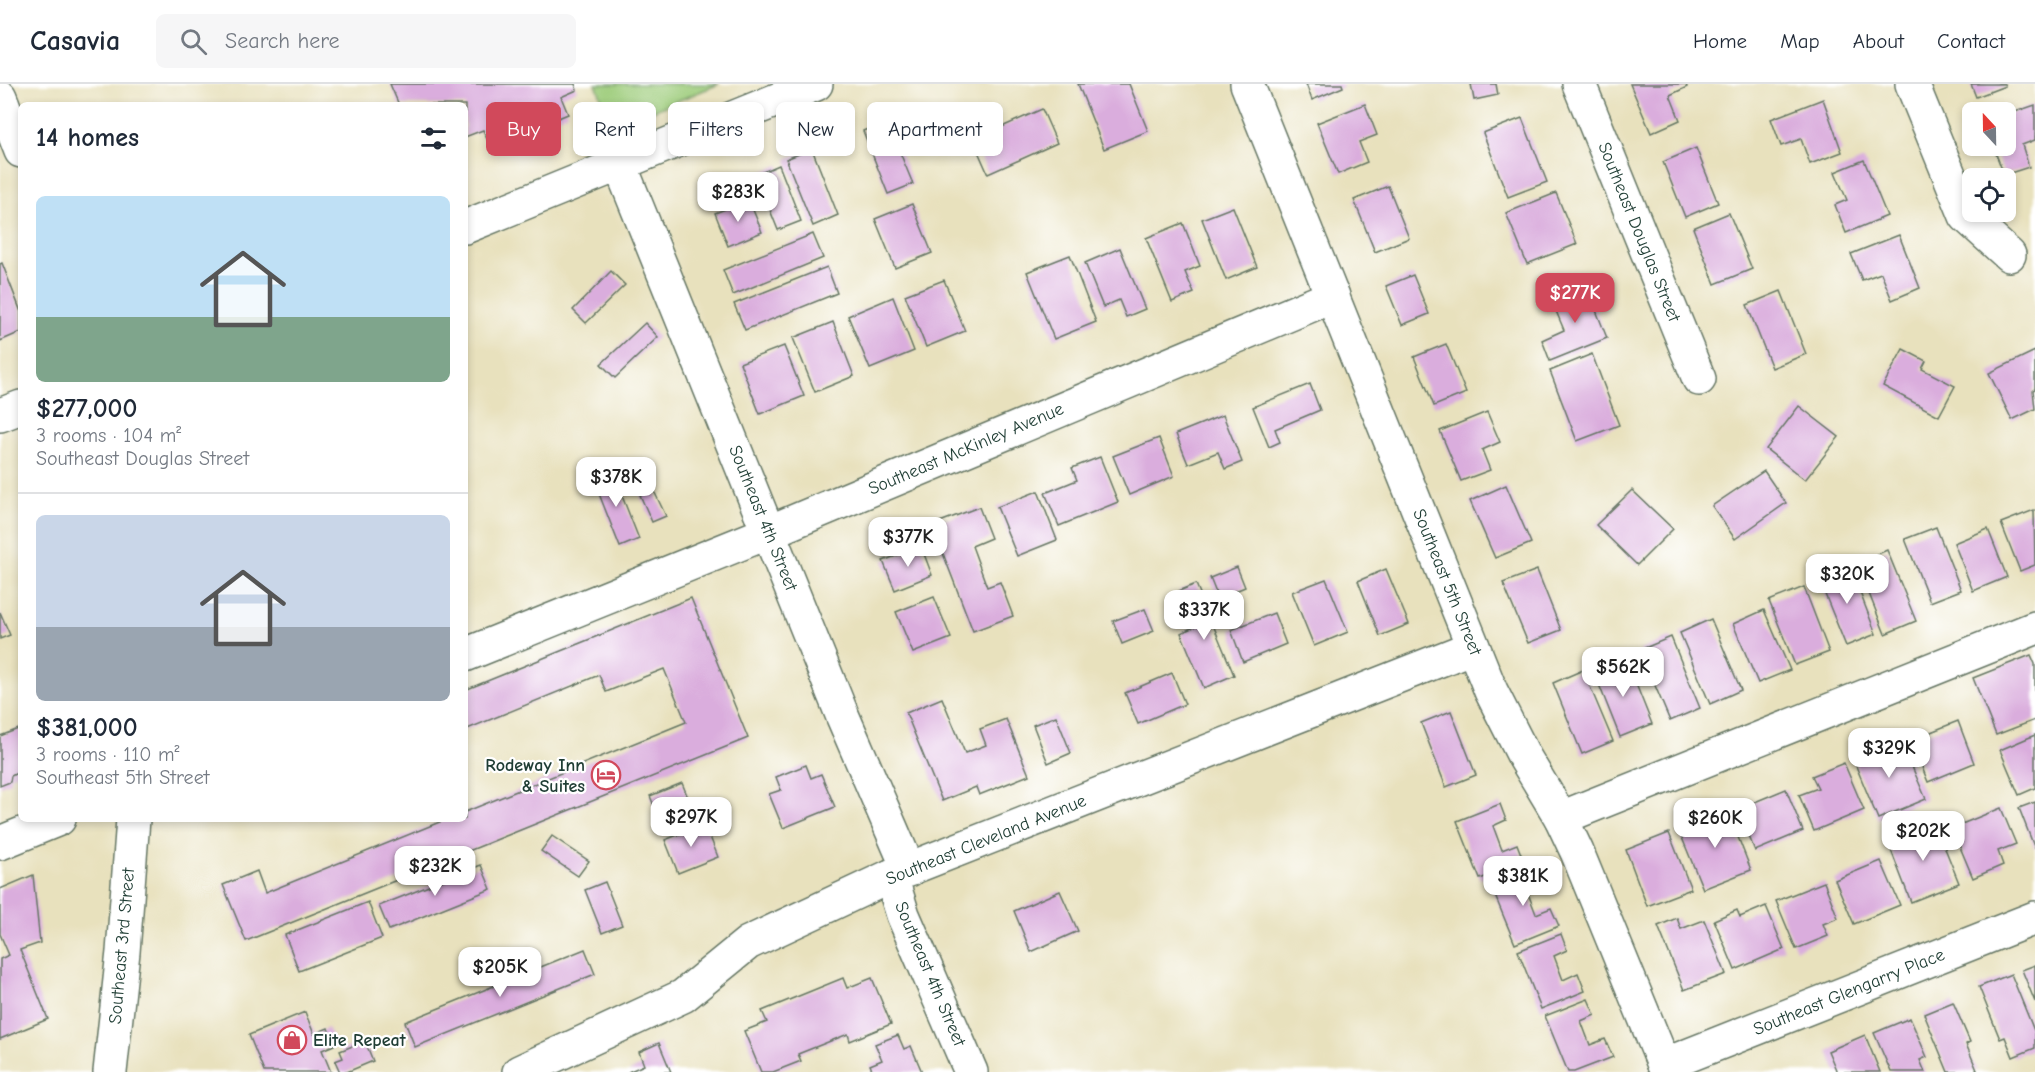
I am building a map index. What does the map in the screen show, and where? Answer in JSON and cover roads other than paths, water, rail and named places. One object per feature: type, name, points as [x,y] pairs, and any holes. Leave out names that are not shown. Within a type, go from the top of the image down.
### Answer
[{"type":"street","points":[[468,227],[816,84]]},
{"type":"street","name":"Southeast 5th Street","points":[[1247,84],[1491,691],[1520,749],[1561,818],[1577,852],[1665,1069]]},
{"type":"street","name":"Southeast Douglas Street","points":[[1579,84],[1699,379]]},
{"type":"street","points":[[1912,84],[1966,216],[2009,255]]},
{"type":"street","points":[[0,98],[18,143]]},
{"type":"street","name":"Southeast 4th Street","points":[[620,165],[843,717],[900,873],[903,915],[971,1072]]},
{"type":"street","name":"Southeast McKinley Avenue","points":[[468,654],[769,532],[1333,296]]},
{"type":"street","points":[[0,415],[18,408]]},
{"type":"street","points":[[1561,818],[2035,628]]},
{"type":"street","name":"Southeast Cleveland Avenue","points":[[526,1071],[683,996],[748,943],[900,873],[1473,647]]},
{"type":"street","points":[[0,843],[52,822]]},
{"type":"street","name":"Southeast 3rd Street","points":[[110,1072],[123,952],[133,822]]},
{"type":"street","name":"Southeast Glengarry Place","points":[[1665,1069],[2035,918]]},
{"type":"place","name":"Rodeway Inn & Suites","points":[[606,775]]},
{"type":"place","name":"Elite Repeat","points":[[292,1040]]}]
